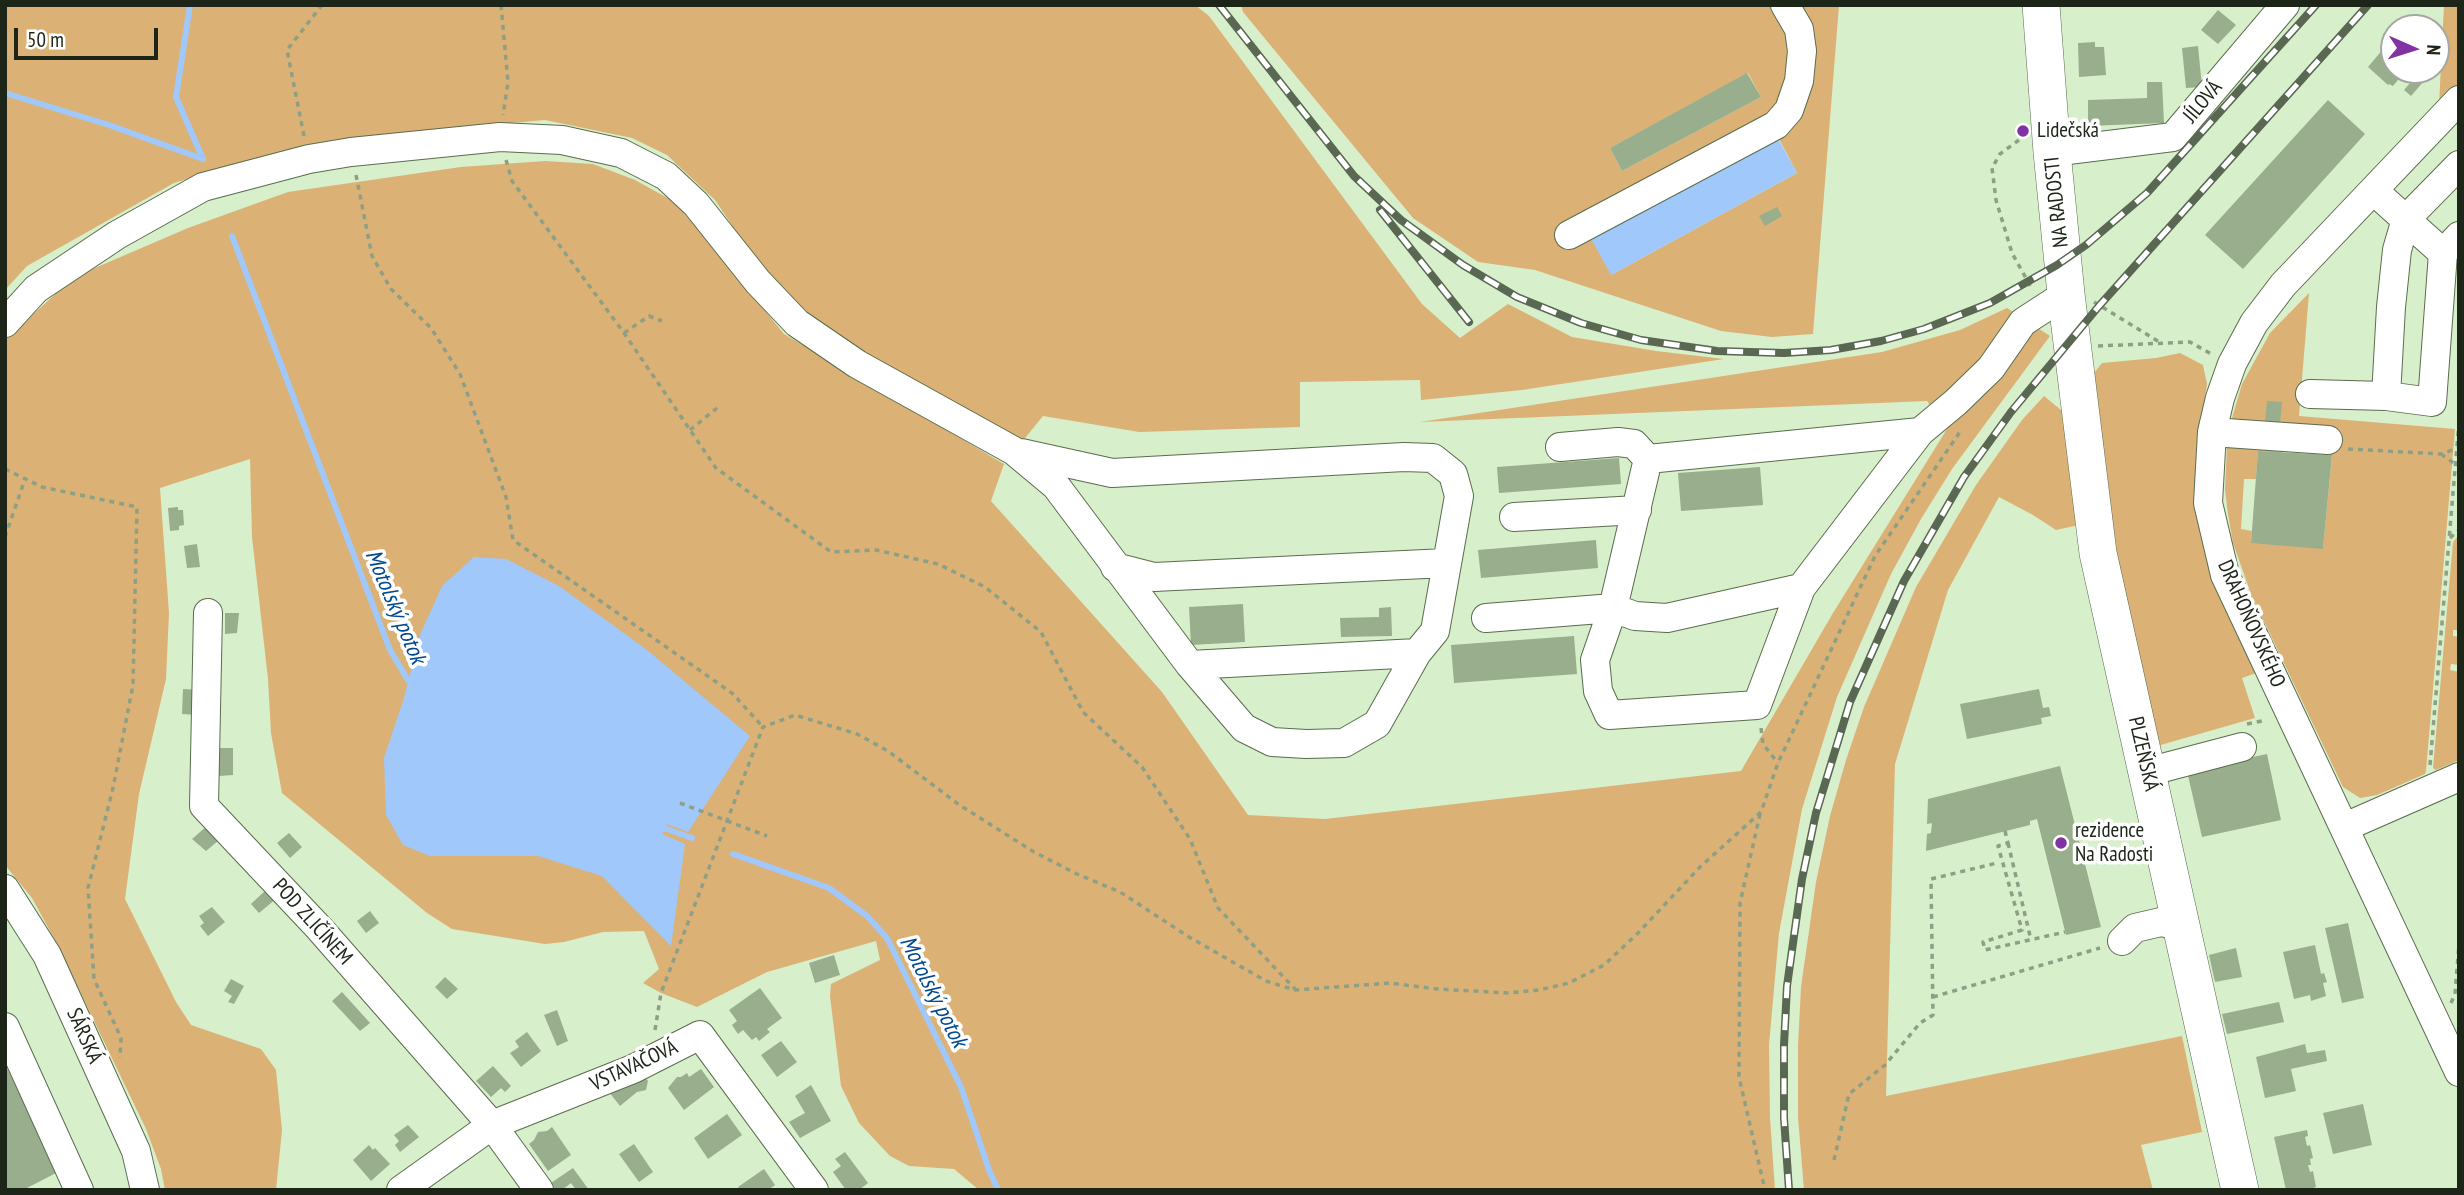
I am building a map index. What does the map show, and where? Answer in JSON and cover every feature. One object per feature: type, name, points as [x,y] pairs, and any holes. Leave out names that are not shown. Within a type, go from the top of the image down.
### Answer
[{"type":"main road","name":"NA RADOSTI","points":[[2041,5],[2036,146],[2067,301],[2074,356]]},
{"type":"main road","name":"PLZEŇSKÁ","points":[[2074,356],[2098,553],[2240,1190]]},
{"type":"street","points":[[1569,235],[1776,125],[1789,110],[1798,81],[1802,51],[1799,29],[1785,5]]},
{"type":"street","name":"JÍLOVÁ","points":[[2036,146],[2173,137],[2285,5]]},
{"type":"street","name":"DRAHOŇOVSKÉHO","points":[[2459,100],[2283,285],[2254,323],[2232,365],[2220,398],[2212,432],[2208,503],[2225,575],[2459,1072]]},
{"type":"street","points":[[5,323],[36,289],[117,235],[202,187],[309,159],[351,152],[500,137],[562,140],[621,153],[666,176],[696,204],[758,282],[797,323],[857,364],[1014,451],[1056,486],[1190,665],[1244,728],[1272,742],[1344,743],[1377,724],[1417,653],[1435,631],[1459,496],[1453,474],[1433,458],[1404,457],[1112,473],[1014,451]]},
{"type":"street","points":[[2386,396],[2397,250],[2406,219],[2459,164]]},
{"type":"street","points":[[2310,394],[2386,396],[2432,402],[2451,245],[2406,219],[2374,191]]},
{"type":"street","points":[[1648,459],[1613,608],[1595,660],[1598,691],[1609,715],[1757,705],[1801,588],[1920,432],[1991,368],[2023,322],[2067,301]]},
{"type":"street","points":[[1648,459],[1920,432]]},
{"type":"street","points":[[2212,432],[2328,440]]},
{"type":"street","points":[[1560,447],[1618,442],[1634,444],[1648,459]]},
{"type":"street","points":[[1514,517],[1636,510]]},
{"type":"street","points":[[1115,567],[1154,577],[1446,563]]},
{"type":"street","points":[[1486,618],[1613,608],[1635,616],[1667,618],[1801,588]]},
{"type":"street","name":"POD ZLIČÍNEM","points":[[208,613],[204,806],[319,928],[492,1125],[539,1190]]},
{"type":"street","points":[[1190,665],[1417,653]]},
{"type":"street","points":[[2147,772],[2242,747]]},
{"type":"street","points":[[2345,827],[2459,777]]},
{"type":"street","name":"SÁRSKÁ","points":[[5,889],[47,956],[136,1151],[140,1189]]},
{"type":"street","points":[[2122,941],[2135,928],[2161,922],[2181,926]]},
{"type":"street","points":[[5,1027],[79,1190]]},
{"type":"street","name":"VSTAVAČOVÁ","points":[[401,1190],[492,1125],[633,1069],[700,1035],[814,1190]]},
{"type":"path","points":[[309,159],[287,50],[322,5]]},
{"type":"path","points":[[501,5],[508,82],[500,137],[512,181],[624,333],[716,468],[831,552],[876,550],[938,564],[985,587],[1041,632],[1083,712],[1143,768],[1190,839],[1218,908],[1295,990]]},
{"type":"path","points":[[2036,146],[2000,154],[1992,168],[1994,189],[2012,253],[2067,301],[2161,343]]},
{"type":"path","points":[[351,152],[372,256],[391,289],[431,328],[460,374],[506,497],[513,540],[732,693],[763,727]]},
{"type":"path","points":[[624,333],[649,316],[662,321]]},
{"type":"path","points":[[2074,356],[2103,344],[2190,342],[2232,365]]},
{"type":"path","points":[[690,430],[717,408]]},
{"type":"path","points":[[1765,1190],[1739,1077],[1740,903],[1761,812],[1778,763],[1875,556],[1968,420]]},
{"type":"path","points":[[2428,791],[2459,422]]},
{"type":"path","points":[[2328,440],[2339,441],[2348,449],[2441,454],[2457,448]]},
{"type":"path","points":[[2441,454],[2455,464]]},
{"type":"path","points":[[5,468],[43,487],[137,507],[133,685],[113,789],[88,888],[94,979],[121,1038],[120,1060]]},
{"type":"path","points":[[5,537],[25,478]]},
{"type":"path","points":[[2450,538],[2459,530]]},
{"type":"path","points":[[1757,705],[1763,744],[1778,763]]},
{"type":"path","points":[[651,1060],[661,993],[763,727],[795,715],[857,734],[888,751],[958,804],[1034,852],[1120,892],[1189,937],[1266,981],[1295,990],[1390,984],[1508,993],[1569,983],[1604,965],[1700,867],[1761,812]]},
{"type":"path","points":[[680,803],[767,836]]},
{"type":"path","points":[[2005,831],[2031,940]]},
{"type":"path","points":[[2008,844],[1998,846],[2022,930],[1983,942],[1985,950],[2066,932]]},
{"type":"path","points":[[1834,1160],[1849,1094],[1885,1065],[1920,1023],[1933,1015],[1931,879],[1997,863]]},
{"type":"path","points":[[1933,997],[2122,941]]},
{"type":"path","points":[[2444,1009],[2455,994],[2459,944]]},
{"type":"shaded area","points":[[5,5],[1195,5],[1209,16],[1422,304],[1460,338],[1508,304],[1572,337],[1724,359],[1522,390],[1421,400],[1420,380],[1300,382],[1300,427],[1139,432],[1043,416],[1021,443],[912,387],[805,314],[754,258],[715,200],[667,155],[632,138],[545,120],[355,137],[231,166],[174,183],[27,266],[5,290]]},
{"type":"shaded area","points":[[1241,5],[1839,5],[1813,334],[1772,337],[1721,331],[1535,270],[1478,262],[1413,218],[1243,12]],"holes":[[[1748,73],[1761,97],[1622,171],[1610,148]],[[1776,133],[1797,173],[1611,275]]]},
{"type":"shaded area","points":[[2444,5],[2459,5],[2459,84],[2439,105],[2440,84],[2450,84],[2450,14],[2444,14]]},
{"type":"shaded area","points":[[545,161],[593,164],[635,180],[673,201],[784,334],[1004,464],[991,501],[1162,692],[1248,815],[1325,819],[1741,771],[1833,613],[1947,429],[1927,401],[1420,422],[1882,352],[1960,330],[2007,308],[2050,336],[1952,469],[1921,519],[1891,574],[1837,697],[1802,809],[1779,933],[1769,1045],[1775,1190],[979,1190],[954,1169],[909,1166],[890,1156],[859,1123],[841,1086],[830,996],[831,984],[880,960],[876,941],[767,972],[697,1007],[643,983],[659,969],[644,931],[603,932],[545,944],[452,929],[427,913],[282,793],[271,733],[268,679],[252,537],[250,459],[160,488],[169,613],[166,679],[139,794],[125,899],[176,1002],[191,1025],[261,1049],[276,1070],[282,1130],[276,1190],[165,1190],[161,1169],[146,1129],[56,942],[32,898],[5,865],[5,340],[74,277],[188,228],[288,192],[461,167]]},
{"type":"shaded area","points":[[2309,293],[2299,416],[2455,429],[2426,771],[2425,774],[2377,795],[2360,798],[2343,787],[2251,594],[2233,543],[2225,490],[2227,446],[2282,449],[2282,453],[2258,451],[2256,479],[2244,479],[2241,529],[2252,531],[2251,542],[2323,548],[2332,432],[2236,422],[2232,418],[2242,384],[2270,333]]},
{"type":"shaded area","points":[[2180,353],[2203,365],[2207,384],[2199,438],[2259,672],[2242,678],[2255,718],[2157,746],[2115,552],[2094,373],[2102,363]]},
{"type":"shaded area","points":[[2044,396],[2066,414],[2079,525],[2056,530],[1999,497],[1948,590],[1895,764],[1886,1096],[2182,1036],[2202,1132],[2141,1145],[2153,1190],[1804,1190],[1798,1117],[1801,987],[1816,882],[1830,816],[1846,760],[1864,707],[1916,587],[1976,485],[2022,420]]},
{"type":"shaded area","points":[[2459,535],[2459,630],[2453,630],[2453,636],[2459,637],[2459,665],[2451,664],[2450,670],[2459,672],[2459,760],[2436,770],[2433,768],[2453,542]]},
{"type":"water","points":[[1775,133],[1797,173],[1611,275],[1589,235]]},
{"type":"water","points":[[474,557],[506,559],[559,586],[647,650],[750,736],[688,832],[667,824],[662,834],[685,844],[671,946],[602,876],[538,856],[430,856],[403,845],[386,815],[384,758],[404,698],[420,635],[442,586]]},
{"type":"building","points":[[2218,10],[2236,25],[2218,44],[2201,30]]},
{"type":"building","points":[[2095,42],[2095,47],[2104,47],[2106,75],[2079,77],[2078,43]]},
{"type":"building","points":[[2198,46],[2202,87],[2186,88],[2182,48]]},
{"type":"building","points":[[2380,53],[2380,78],[2368,67]]},
{"type":"building","points":[[1747,73],[1761,97],[1622,171],[1610,148]]},
{"type":"building","points":[[2147,82],[2162,82],[2164,123],[2088,126],[2088,100],[2147,98]]},
{"type":"building","points":[[2409,84],[2421,84],[2411,96],[2404,90]]},
{"type":"building","points":[[2328,100],[2365,134],[2243,269],[2205,235]]},
{"type":"building","points":[[1777,207],[1782,216],[1765,226],[1759,216]]},
{"type":"building","points":[[2267,401],[2282,402],[2280,423],[2265,422]]},
{"type":"building","points":[[2258,451],[2332,455],[2323,549],[2251,543]]},
{"type":"building","points":[[1619,458],[1621,484],[1499,493],[1497,467]]},
{"type":"building","points":[[1760,467],[1763,505],[1681,511],[1678,473]]},
{"type":"building","points":[[178,507],[178,510],[183,510],[184,525],[179,526],[179,530],[170,531],[168,508]]},
{"type":"building","points":[[1596,540],[1598,568],[1481,578],[1478,550]]},
{"type":"building","points":[[197,544],[200,567],[187,568],[184,546]]},
{"type":"building","points":[[1243,604],[1245,642],[1191,645],[1189,607]]},
{"type":"building","points":[[1391,607],[1392,636],[1341,637],[1340,618],[1379,617],[1379,608]]},
{"type":"building","points":[[225,613],[239,613],[237,633],[225,634]]},
{"type":"building","points":[[1574,636],[1577,674],[1454,683],[1451,645]]},
{"type":"building","points":[[183,689],[200,690],[196,715],[182,714]]},
{"type":"building","points":[[2039,689],[2043,708],[2049,707],[2051,716],[2041,718],[2042,724],[1967,739],[1960,704]]},
{"type":"building","points":[[218,748],[233,748],[233,775],[219,776]]},
{"type":"building","points":[[2267,754],[2281,820],[2202,837],[2187,771]]},
{"type":"building","name":"rezidence Na Radosti","points":[[2060,766],[2101,927],[2066,935],[2037,819],[2030,821],[2030,825],[1926,851],[1927,834],[1931,833],[1932,823],[1927,824],[1928,799]]},
{"type":"building","points":[[207,826],[214,830],[212,836],[218,841],[206,851],[192,839]]},
{"type":"building","points":[[289,833],[302,847],[290,858],[277,843]]},
{"type":"building","points":[[268,888],[277,898],[259,913],[251,904]]},
{"type":"building","points":[[212,907],[225,922],[208,936],[200,926],[204,923],[199,916]]},
{"type":"building","points":[[370,911],[379,923],[366,933],[357,921]]},
{"type":"building","points":[[2348,923],[2364,998],[2342,1003],[2325,928]]},
{"type":"building","points":[[2315,945],[2321,974],[2324,973],[2327,982],[2323,983],[2326,996],[2311,1001],[2310,995],[2294,999],[2283,952]]},
{"type":"building","points":[[2236,948],[2242,977],[2215,982],[2209,955]]},
{"type":"building","points":[[834,955],[840,975],[815,983],[809,963]]},
{"type":"building","points":[[445,977],[458,989],[447,999],[435,987]]},
{"type":"building","points":[[231,979],[244,986],[234,1004],[228,1002],[232,996],[224,991]]},
{"type":"building","points":[[760,988],[782,1018],[767,1029],[770,1032],[759,1041],[756,1037],[752,1040],[743,1030],[738,1034],[732,1025],[737,1021],[729,1010]]},
{"type":"building","points":[[342,992],[370,1023],[360,1031],[332,1001]]},
{"type":"building","points":[[2279,1002],[2284,1022],[2227,1034],[2222,1014]]},
{"type":"building","points":[[557,1010],[568,1041],[557,1046],[544,1015]]},
{"type":"building","points":[[527,1032],[541,1051],[521,1067],[510,1053],[519,1047],[515,1041]]},
{"type":"building","points":[[781,1041],[797,1062],[777,1077],[761,1055]]},
{"type":"building","points":[[2305,1044],[2307,1053],[2325,1050],[2327,1061],[2291,1069],[2296,1091],[2265,1098],[2256,1057]]},
{"type":"building","points":[[5,1064],[58,1172],[23,1190],[5,1190]]},
{"type":"building","points":[[493,1066],[511,1086],[505,1092],[501,1088],[491,1097],[476,1081]]},
{"type":"building","points":[[701,1069],[714,1087],[684,1110],[668,1088],[677,1077],[687,1073],[689,1077]]},
{"type":"building","points":[[643,1075],[648,1081],[646,1090],[637,1092],[620,1106],[609,1092]]},
{"type":"building","points":[[811,1085],[831,1121],[800,1138],[789,1122],[805,1113],[795,1096]]},
{"type":"building","points":[[2363,1104],[2372,1145],[2333,1154],[2323,1113]]},
{"type":"building","points":[[727,1114],[742,1135],[708,1159],[694,1138]]},
{"type":"building","points":[[408,1125],[419,1137],[400,1152],[395,1145],[399,1141],[394,1135]]},
{"type":"building","points":[[552,1127],[571,1155],[548,1171],[529,1144],[538,1132]]},
{"type":"building","points":[[2307,1130],[2308,1136],[2305,1137],[2313,1158],[2310,1159],[2311,1165],[2308,1165],[2310,1172],[2313,1171],[2316,1187],[2313,1190],[2286,1190],[2274,1137]]},
{"type":"building","points":[[634,1144],[653,1172],[639,1182],[619,1154]]},
{"type":"building","points":[[369,1145],[390,1164],[371,1181],[353,1160]]},
{"type":"building","points":[[845,1152],[868,1183],[859,1190],[846,1190],[833,1172],[841,1166],[835,1159]]},
{"type":"building","points":[[573,1168],[589,1190],[576,1190],[571,1183],[562,1190],[551,1190],[548,1185]]},
{"type":"building","points":[[764,1169],[775,1185],[768,1190],[740,1190],[738,1187]]},
{"type":"waterway","name":"Motolský potok","points":[[190,5],[176,97],[203,159]]},
{"type":"waterway","points":[[5,93],[109,125],[203,159]]},
{"type":"waterway","name":"Motolský potok","points":[[232,236],[390,650],[411,685]]},
{"type":"waterway","name":"Motolský potok","points":[[658,826],[692,838]]},
{"type":"waterway","name":"Motolský potok","points":[[733,854],[829,888],[867,916],[887,938],[961,1087],[998,1190]]},
{"type":"railway","points":[[1219,5],[1354,176],[1401,220],[1463,265],[1517,297],[1581,323],[1641,340],[1717,351],[1784,353],[1831,350],[1881,341],[1924,329],[1990,303],[2057,265],[2086,245],[2147,193],[2316,5]]},
{"type":"railway","points":[[1789,1190],[1784,1118],[1784,1045],[1787,986],[1802,879],[1816,813],[1850,702],[1904,581],[1964,477],[2011,412],[2099,306],[2368,5]]},
{"type":"railway","points":[[1380,210],[1469,322]]},
{"type":"place","name":"Lidečská","points":[[2023,131]]},
{"type":"place","name":"rezidence Na Radosti","points":[[2061,843]]}]
